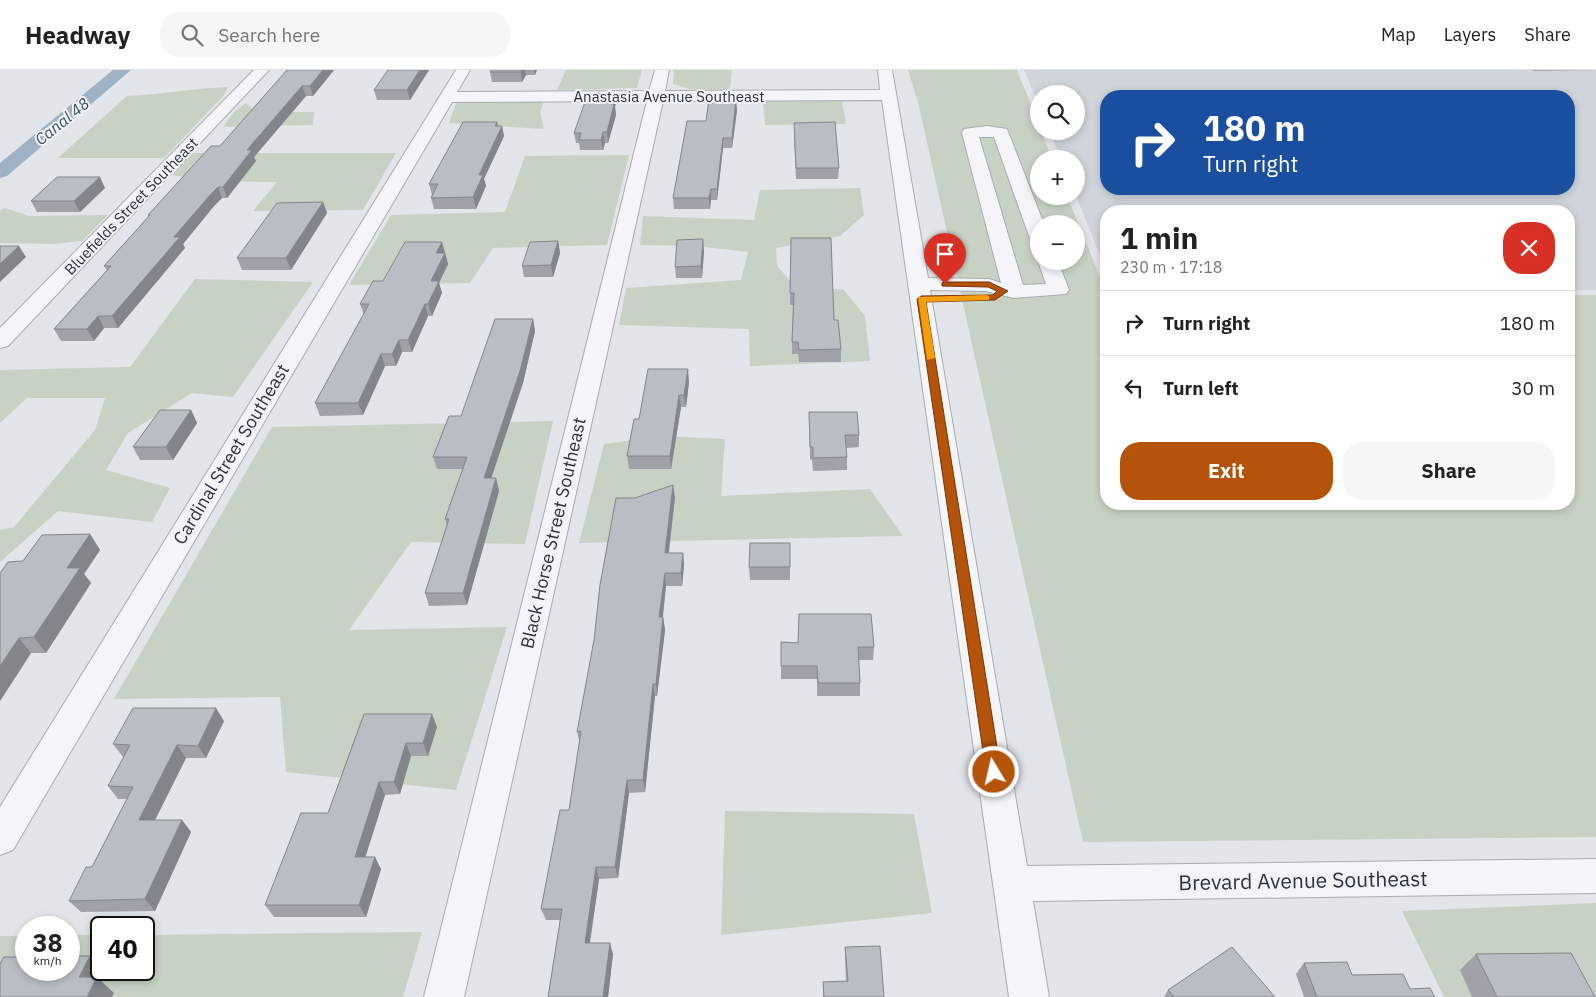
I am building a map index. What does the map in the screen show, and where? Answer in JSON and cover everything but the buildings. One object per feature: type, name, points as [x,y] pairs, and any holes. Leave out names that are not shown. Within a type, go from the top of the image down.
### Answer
[{"type":"street","name":"Bluefields Street Southeast","points":[[0,341],[262,70]]},
{"type":"street","name":"Cardinal Street Southeast","points":[[0,839],[463,70]]},
{"type":"street","points":[[885,70],[1029,997]]},
{"type":"street","name":"Anastasia Avenue Southeast","points":[[447,97],[659,83],[890,95]]},
{"type":"street","name":"Black Horse Street Southeast","points":[[444,997],[659,83]]},
{"type":"street","points":[[1009,291],[970,133],[988,131],[1001,133],[1031,215]]},
{"type":"street","points":[[920,292],[995,298],[1009,291],[1059,290],[1051,270]]},
{"type":"street","name":"Brevard Avenue Southeast","points":[[1011,884],[1596,876]]},
{"type":"shaded area","points":[[1024,70],[1596,70],[1596,290],[1575,290],[1575,205],[1100,205],[1100,255],[1080,205],[1085,205],[1085,150],[1057,150],[1053,140],[1085,140],[1085,85],[1030,85]]},
{"type":"green space","points":[[566,70],[642,70],[637,88],[557,90]]},
{"type":"green space","points":[[674,70],[732,70],[730,90],[690,89],[673,84]]},
{"type":"green space","points":[[908,70],[1017,70],[1030,102],[1030,140],[1045,140],[1048,150],[1030,150],[1030,205],[1071,205],[1075,215],[1030,215],[1030,270],[1085,270],[1085,240],[1100,277],[1100,510],[1575,510],[1575,295],[1596,295],[1596,837],[1083,842],[918,102]]},
{"type":"green space","points":[[228,87],[224,95],[164,158],[58,158],[127,96]]},
{"type":"green space","points":[[457,101],[544,101],[540,112],[544,129],[449,123]]},
{"type":"green space","points":[[763,101],[842,101],[846,124],[765,125]]},
{"type":"green space","points":[[246,103],[255,112],[314,112],[313,125],[223,127],[234,112]]},
{"type":"green space","points":[[191,153],[396,153],[363,210],[253,211],[277,182],[211,181],[171,175]]},
{"type":"green space","points":[[629,155],[607,245],[493,248],[470,283],[349,285],[391,215],[505,212],[525,156]]},
{"type":"green space","points":[[860,188],[864,215],[840,236],[776,248],[777,266],[794,285],[844,290],[865,316],[870,361],[750,366],[749,329],[619,325],[626,288],[741,280],[748,252],[696,246],[640,245],[643,216],[754,220],[760,190]]},
{"type":"green space","points":[[5,208],[29,216],[108,215],[82,241],[53,244],[0,243],[0,211]]},
{"type":"green space","points":[[195,279],[313,282],[233,397],[192,393],[128,433],[106,470],[170,488],[152,522],[58,511],[0,562],[0,530],[14,527],[95,430],[105,398],[27,398],[0,423],[0,370],[130,367]]},
{"type":"green space","points":[[553,421],[525,544],[411,542],[349,630],[507,627],[456,790],[286,772],[280,697],[114,699],[272,427]]},
{"type":"green space","points":[[661,436],[725,439],[721,496],[870,489],[903,536],[579,543],[604,444]]},
{"type":"green space","points":[[725,811],[914,814],[932,913],[721,935]]},
{"type":"green space","points":[[1596,903],[1596,997],[1444,997],[1402,911]]},
{"type":"green space","points":[[422,932],[403,997],[0,997],[0,936],[15,936],[15,981],[80,981],[80,935],[90,935],[90,981],[155,981],[155,935]]},
{"type":"waterway","name":"Canal 48","points":[[0,172],[123,70]]},
{"type":"slow traffic","points":[[931,358],[921,299],[986,298]]},
{"type":"route","points":[[945,284],[989,285],[1004,291],[995,298],[921,299],[994,772]]}]
